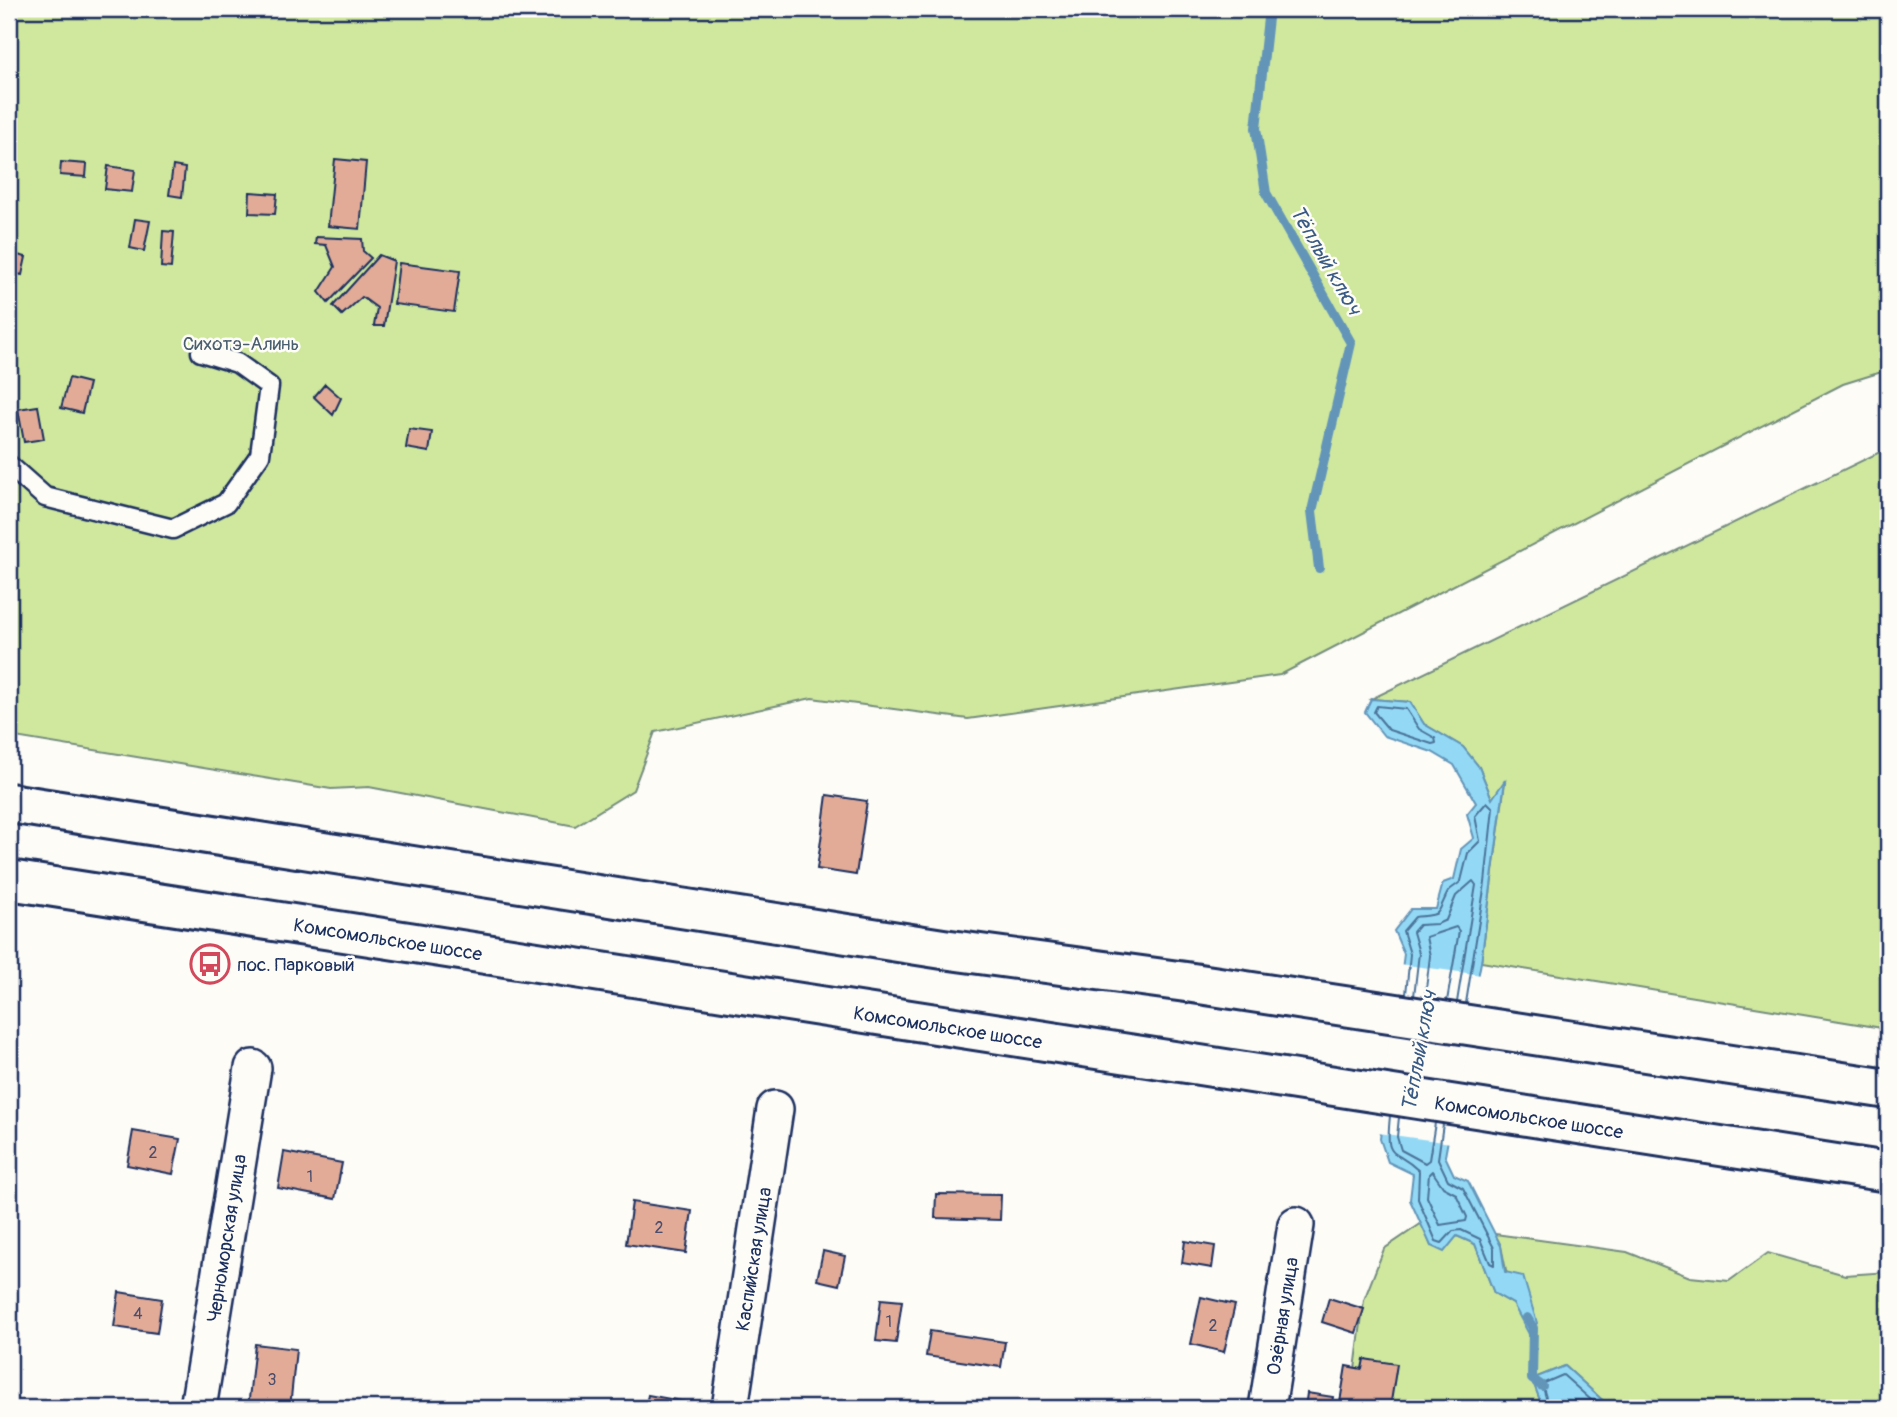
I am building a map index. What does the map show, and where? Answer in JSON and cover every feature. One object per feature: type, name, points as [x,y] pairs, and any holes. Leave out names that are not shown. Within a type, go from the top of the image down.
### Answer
[{"type":"main road","points":[[9,803],[943,949],[1186,982],[1888,1089]]},
{"type":"main road","name":"Комсомольское шоссе","points":[[9,880],[1888,1172]]},
{"type":"street","name":"Черноморская улица","points":[[198,1408],[253,1068]]},
{"type":"street","name":"Каспийская улица","points":[[730,1408],[775,1109]]},
{"type":"street","name":"Озёрная улица","points":[[1267,1408],[1296,1225]]},
{"type":"lane","points":[[9,465],[45,497],[173,529],[226,503],[260,455],[269,386],[237,363],[201,352]]},
{"type":"green space","name":"Сихотэ-Алинь","points":[[9,9],[1888,9],[1888,370],[1843,384],[1280,675],[968,719],[812,698],[655,732],[633,790],[575,826],[369,787],[331,789],[9,736]]},
{"type":"green space","points":[[1888,448],[1888,1029],[1481,962],[1505,782],[1492,799],[1479,767],[1463,747],[1424,724],[1410,702],[1371,699]]},
{"type":"green space","points":[[1422,1223],[1431,1246],[1457,1236],[1475,1244],[1494,1293],[1513,1304],[1501,1246],[1495,1234],[1627,1252],[1690,1277],[1729,1281],[1768,1253],[1845,1275],[1888,1272],[1888,1408],[1611,1408],[1565,1366],[1532,1379],[1543,1408],[1350,1408],[1364,1300],[1384,1249]]},
{"type":"water","points":[[1371,699],[1410,702],[1424,724],[1463,747],[1479,767],[1492,799],[1505,780],[1481,962],[1445,1156],[1454,1175],[1468,1181],[1501,1246],[1505,1272],[1523,1276],[1537,1323],[1529,1334],[1513,1304],[1494,1293],[1475,1244],[1457,1236],[1444,1252],[1431,1246],[1410,1200],[1413,1174],[1388,1162],[1380,1139],[1404,954],[1394,931],[1411,909],[1436,909],[1443,883],[1454,879],[1461,849],[1474,838],[1467,814],[1476,803],[1454,765],[1432,752],[1384,736],[1365,712]]},
{"type":"water","points":[[1565,1366],[1611,1408],[1543,1408],[1532,1379]]},
{"type":"pier","points":[[1399,964],[1482,975],[1451,1143],[1378,1133]]},
{"type":"building","points":[[335,159],[366,162],[360,229],[328,226]]},
{"type":"building","points":[[61,162],[87,164],[86,177],[60,175]]},
{"type":"building","points":[[108,166],[135,170],[132,192],[105,189]]},
{"type":"building","points":[[173,166],[185,168],[182,197],[169,195]]},
{"type":"building","points":[[250,192],[277,194],[275,214],[249,213]]},
{"type":"building","points":[[135,219],[150,221],[144,251],[130,248]]},
{"type":"building","points":[[163,231],[174,232],[171,268],[161,267]]},
{"type":"building","points":[[316,237],[362,239],[363,251],[371,258],[328,303],[319,292],[335,267],[326,245],[315,244]]},
{"type":"building","points":[[9,253],[26,257],[22,275],[9,272]]},
{"type":"building","points":[[379,255],[394,261],[384,326],[374,326],[377,308],[362,297],[342,315],[333,306]]},
{"type":"building","points":[[399,263],[460,271],[454,312],[394,304]]},
{"type":"building","points":[[69,378],[89,383],[82,413],[61,408]]},
{"type":"building","points":[[325,384],[341,398],[333,415],[314,397]]},
{"type":"building","points":[[38,406],[44,439],[24,442],[18,409]]},
{"type":"building","points":[[409,429],[432,432],[429,452],[406,448]]},
{"type":"building","points":[[827,795],[867,801],[856,875],[817,869]]},
{"type":"building","points":[[133,1131],[180,1139],[173,1174],[127,1165]]},
{"type":"building","points":[[284,1152],[342,1163],[335,1199],[278,1188]]},
{"type":"building","points":[[936,1194],[1001,1195],[1000,1220],[935,1218]]},
{"type":"building","points":[[632,1202],[692,1211],[686,1253],[626,1244]]},
{"type":"building","points":[[1185,1241],[1215,1246],[1212,1268],[1182,1263]]},
{"type":"building","points":[[823,1251],[845,1256],[839,1285],[817,1280]]},
{"type":"building","points":[[119,1292],[162,1299],[157,1333],[114,1327]]},
{"type":"building","points":[[1201,1297],[1235,1305],[1224,1352],[1191,1344]]},
{"type":"building","points":[[1329,1298],[1364,1309],[1356,1333],[1322,1322]]},
{"type":"building","points":[[881,1299],[902,1301],[896,1343],[876,1341]]},
{"type":"building","points":[[930,1331],[1005,1342],[1001,1367],[926,1356]]},
{"type":"building","points":[[255,1344],[296,1349],[290,1408],[248,1408]]},
{"type":"building","points":[[1364,1359],[1397,1364],[1390,1408],[1339,1408],[1346,1366],[1362,1369]]},
{"type":"building","points":[[1307,1393],[1333,1397],[1331,1408],[1305,1408]]},
{"type":"building","points":[[648,1395],[687,1402],[686,1408],[645,1408]]},
{"type":"waterway","name":"Тёплый ключ","points":[[1269,9],[1256,128],[1266,193],[1351,343],[1312,511],[1319,568]]},
{"type":"waterway","name":"Тёплый ключ","points":[[1527,1318],[1533,1328],[1532,1379],[1542,1386]]},
{"type":"place","name":"пос. Парковый","points":[[210,964]]}]
